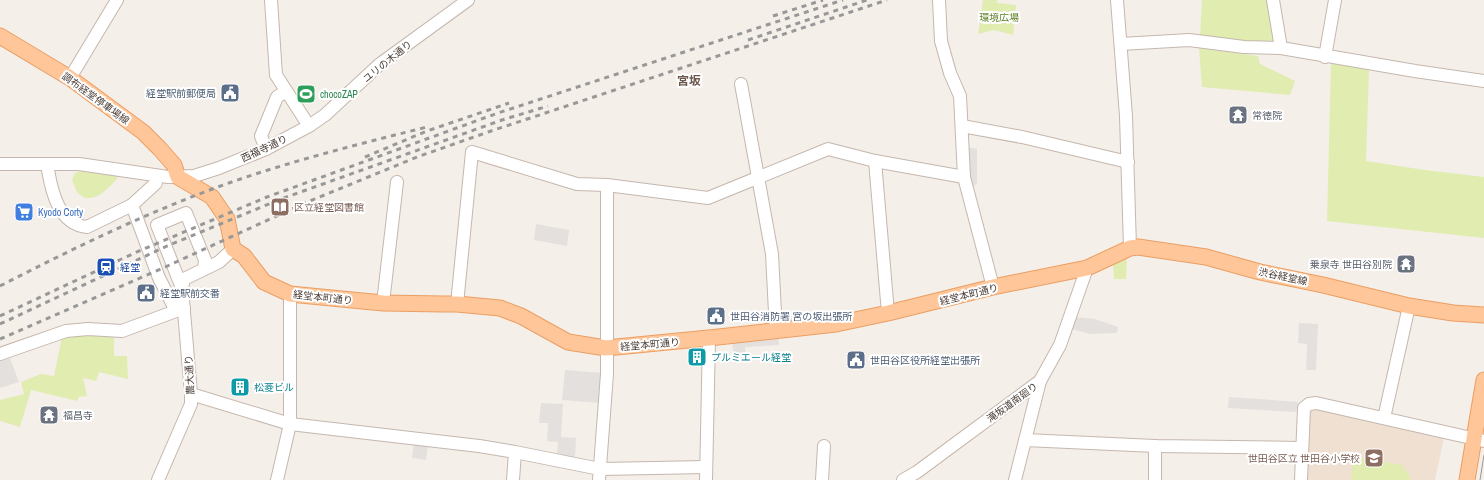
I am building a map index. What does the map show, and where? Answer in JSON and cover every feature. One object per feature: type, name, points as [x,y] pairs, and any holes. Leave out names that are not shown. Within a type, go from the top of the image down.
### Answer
[{"type":"main road","name":"調布経堂停車場線","points":[[0,36],[70,78],[143,132],[174,165],[178,177]]},
{"type":"main road","points":[[178,177],[212,197],[227,219],[233,249]]},
{"type":"main road","name":"渋谷経堂線","points":[[1086,268],[1130,248],[1138,247],[1206,258],[1409,306],[1453,313],[1484,315]]},
{"type":"main road","name":"経堂本町通り","points":[[233,249],[244,256],[264,282],[290,294],[383,303],[457,304],[500,308],[521,316],[568,342],[606,348],[776,332],[836,324],[888,313],[993,287],[1086,268]]},
{"type":"main road","points":[[1467,480],[1479,439],[1484,380]]},
{"type":"street","points":[[70,78],[117,0]]},
{"type":"street","points":[[271,0],[276,75],[309,126]]},
{"type":"street","name":"ユリの木通り","points":[[309,126],[325,115],[380,64],[468,0]]},
{"type":"street","points":[[939,0],[941,41],[950,73],[960,96],[964,177],[993,287]]},
{"type":"street","points":[[1117,0],[1128,162],[1130,248]]},
{"type":"street","points":[[1273,0],[1281,48]]},
{"type":"street","points":[[1325,57],[1335,0]]},
{"type":"street","points":[[1121,44],[1190,40],[1244,47],[1281,48],[1325,57],[1484,81]]},
{"type":"street","points":[[741,84],[772,254],[776,332]]},
{"type":"street","points":[[266,149],[261,136],[277,97],[286,91]]},
{"type":"street","name":"西福寺通り","points":[[0,164],[79,164],[168,177],[194,176],[212,171],[266,149],[309,126]]},
{"type":"street","points":[[962,126],[1022,137],[1128,162]]},
{"type":"street","points":[[457,304],[472,152],[577,184],[607,185],[708,198],[758,179],[828,149],[875,161],[964,177]]},
{"type":"street","points":[[875,161],[888,313]]},
{"type":"street","points":[[48,170],[51,189],[63,213],[70,221],[80,226],[87,227],[132,206],[156,183]]},
{"type":"street","points":[[383,303],[397,182]]},
{"type":"street","points":[[600,474],[607,374],[607,185]]},
{"type":"street","points":[[0,354],[66,331],[88,329],[122,331],[179,306],[159,278],[132,206]]},
{"type":"street","name":"農大通り","points":[[158,480],[191,404],[191,394],[179,306],[182,288],[157,225],[186,213],[205,260],[204,269]]},
{"type":"street","points":[[182,288],[184,279],[219,262],[233,249]]},
{"type":"street","name":"滝坂道南廻り","points":[[903,480],[917,472],[1040,381],[1060,345],[1086,268]]},
{"type":"street","points":[[277,480],[290,424],[290,294]]},
{"type":"street","points":[[1382,418],[1409,306]]},
{"type":"street","points":[[706,480],[708,338]]},
{"type":"street","points":[[1015,480],[1040,381]]},
{"type":"street","points":[[191,394],[290,424],[479,446],[515,452],[600,474],[706,467]]},
{"type":"street","points":[[1301,480],[1304,408],[1309,404],[1316,403],[1479,439]]},
{"type":"street","points":[[1025,440],[1155,446],[1302,448]]},
{"type":"street","points":[[822,480],[824,446]]},
{"type":"street","points":[[1154,480],[1155,446]]},
{"type":"street","points":[[513,480],[515,452]]},
{"type":"shaded area","points":[[966,147],[977,149],[977,183],[971,188]]},
{"type":"shaded area","points":[[536,224],[569,230],[567,246],[534,240]]},
{"type":"shaded area","points":[[825,311],[826,321],[778,324],[777,315]]},
{"type":"shaded area","points":[[1075,317],[1095,319],[1118,327],[1117,333],[1090,334],[1072,329]]},
{"type":"shaded area","points":[[1299,323],[1318,324],[1316,370],[1306,370],[1307,344],[1298,343]]},
{"type":"shaded area","points":[[778,335],[779,345],[745,347],[746,362],[734,363],[732,339]]},
{"type":"shaded area","points":[[10,358],[19,382],[0,388],[0,361]]},
{"type":"shaded area","points":[[565,370],[604,373],[601,403],[562,400]]},
{"type":"shaded area","points":[[1229,397],[1298,402],[1296,412],[1228,408]]},
{"type":"shaded area","points":[[541,403],[563,404],[561,437],[576,438],[575,457],[557,456],[558,442],[547,441],[548,423],[539,423]]},
{"type":"shaded area","name":"世田谷区立 世田谷小学校","points":[[1317,409],[1444,437],[1435,480],[1307,480],[1309,412]]},
{"type":"shaded area","points":[[414,442],[428,444],[426,460],[412,458]]},
{"type":"green space","name":"環境広場","points":[[983,0],[997,0],[997,3],[1016,5],[1013,35],[994,30],[978,34]]},
{"type":"green space","points":[[1202,0],[1269,0],[1276,39],[1272,44],[1242,44],[1200,36]]},
{"type":"green space","points":[[1199,48],[1258,56],[1260,64],[1295,81],[1290,95],[1202,87]]},
{"type":"green space","points":[[1331,63],[1369,69],[1366,161],[1484,177],[1484,238],[1327,221]]},
{"type":"green space","points":[[81,171],[119,176],[107,190],[96,197],[90,198],[84,197],[78,193],[72,180],[75,173]]},
{"type":"green space","points":[[1127,257],[1126,279],[1114,279],[1113,263]]},
{"type":"green space","points":[[81,334],[114,337],[114,356],[127,356],[128,379],[99,372],[96,381],[83,378],[87,396],[78,397],[78,401],[31,390],[20,427],[0,421],[0,400],[24,394],[21,382],[41,374],[54,376],[62,337]]},
{"type":"green space","points":[[1362,458],[1402,465],[1410,476],[1410,480],[1351,480],[1353,461],[1361,462]]},
{"type":"tram line","points":[[1480,480],[1484,455]]},
{"type":"railway","points":[[773,16],[823,0]]},
{"type":"railway","points":[[0,316],[139,251],[267,197],[498,113],[843,0]]},
{"type":"railway","points":[[748,40],[867,0]]},
{"type":"railway","points":[[0,339],[163,268],[305,203],[417,157],[491,131],[887,0]]},
{"type":"railway","points":[[365,157],[427,131],[509,103]]},
{"type":"railway","points":[[0,324],[167,246],[281,199],[502,120],[548,106]]},
{"type":"railway","points":[[0,286],[112,231],[168,206],[226,184],[300,160],[427,127]]},
{"type":"place","name":"経堂駅前郵便局","points":[[230,93]]},
{"type":"place","name":"chocoZAP","points":[[306,94]]},
{"type":"place","name":"常徳院","points":[[1238,115]]},
{"type":"place","name":"区立経堂図書館","points":[[280,207]]},
{"type":"place","name":"Kyodo Corty","points":[[24,212]]},
{"type":"place","name":"乗泉寺 世田谷別院","points":[[1406,264]]},
{"type":"place","name":"経堂","points":[[106,267]]},
{"type":"place","name":"経堂駅前交番","points":[[146,293]]},
{"type":"place","name":"世田谷消防署 宮の坂出張所","points":[[716,316]]},
{"type":"place","name":"プルミエール経堂","points":[[697,357]]},
{"type":"place","name":"世田谷区役所経堂出張所","points":[[856,360]]},
{"type":"place","name":"松菱ビル","points":[[240,387]]},
{"type":"place","name":"福昌寺","points":[[49,415]]},
{"type":"place","name":"世田谷区立 世田谷小学校","points":[[1374,458]]},
{"type":"district","name":"宮坂","points":[[689,81]]}]
